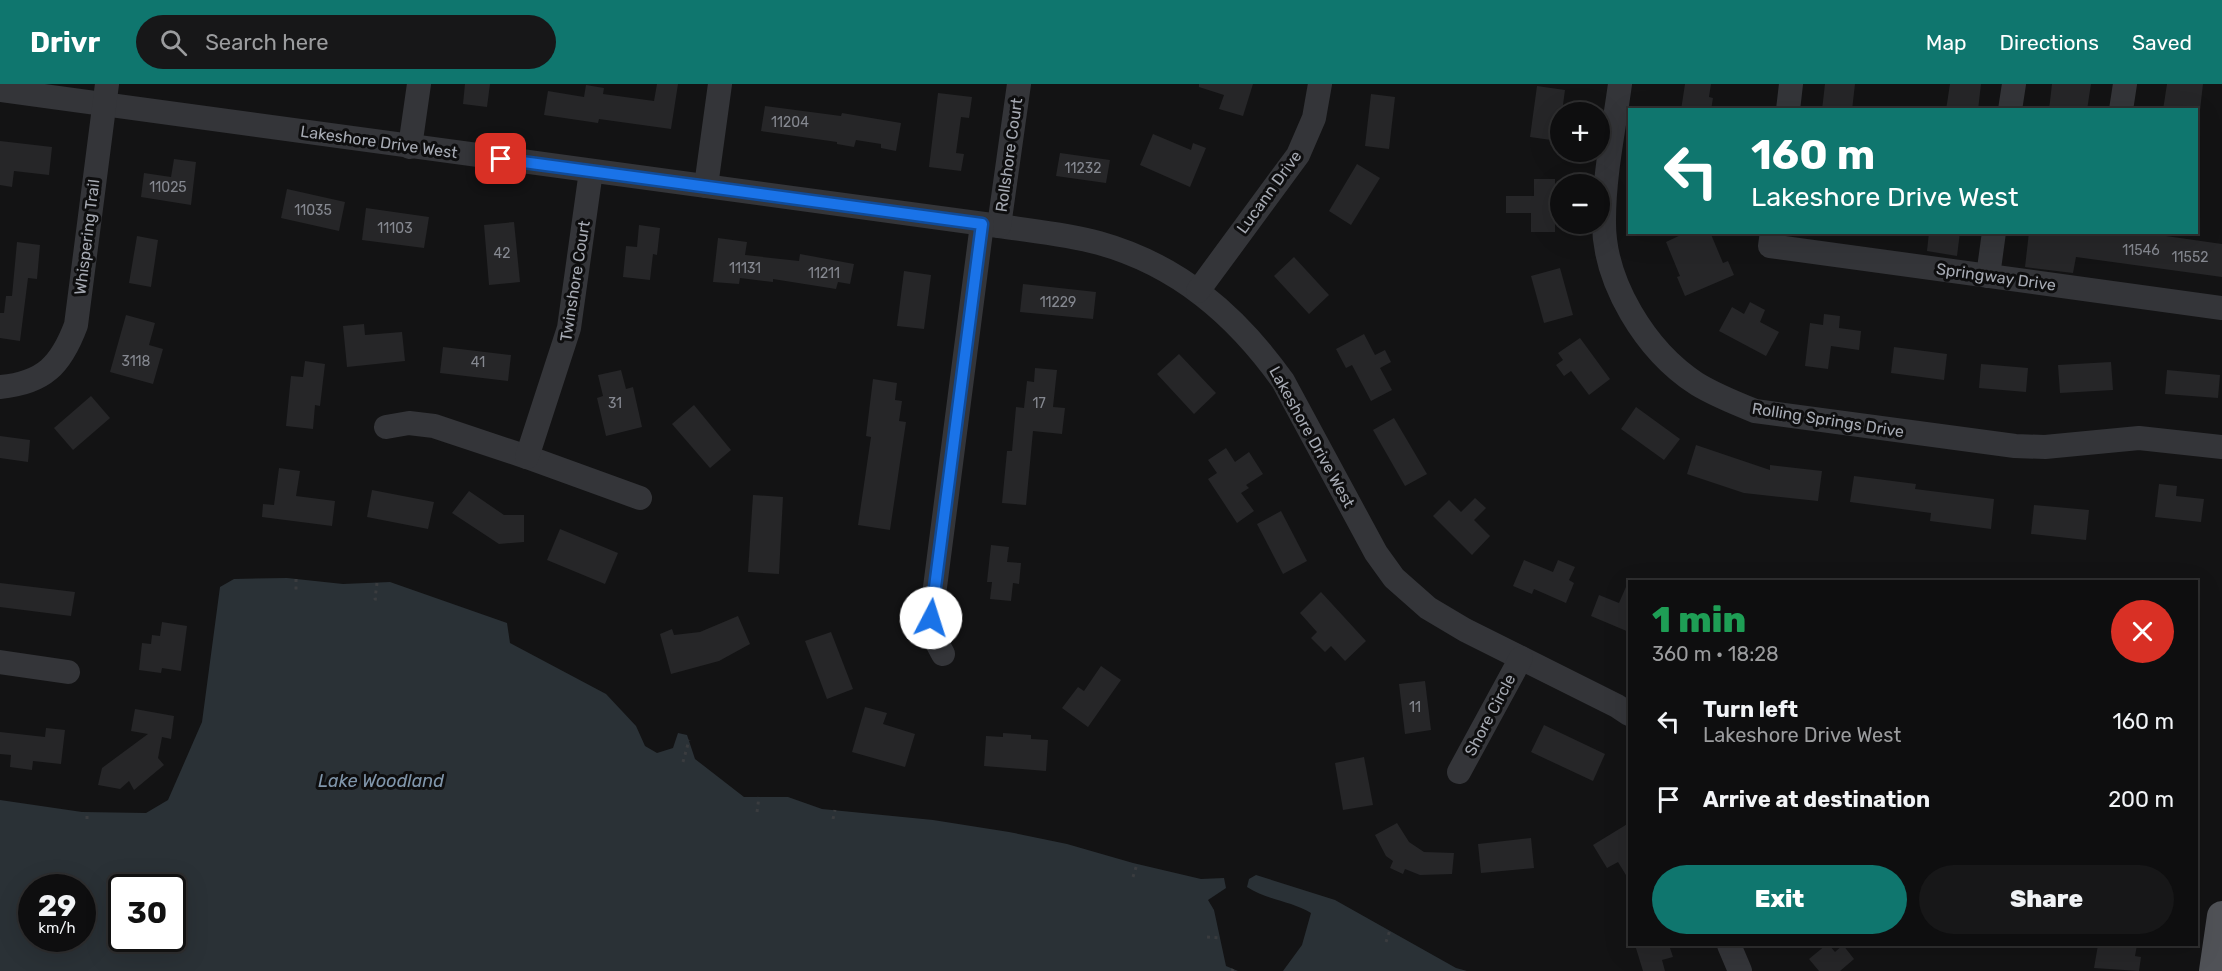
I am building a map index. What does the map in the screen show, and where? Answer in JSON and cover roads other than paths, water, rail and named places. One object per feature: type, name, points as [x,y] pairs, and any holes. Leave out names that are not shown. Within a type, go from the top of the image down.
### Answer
[{"type":"main road","points":[[2214,971],[2222,916]]},
{"type":"street","points":[[410,147],[419,84]]},
{"type":"street","points":[[706,186],[720,84]]},
{"type":"street","name":"Rollshore Court","points":[[943,654],[931,627],[932,608],[990,225],[1019,84]]},
{"type":"street","name":"Lucann Drive","points":[[1198,291],[1298,155],[1314,118],[1320,84]]},
{"type":"street","name":"Rolling Springs Drive","points":[[1620,84],[1604,221],[1610,261],[1622,295],[1637,324],[1653,346],[1696,383],[1718,396],[1755,411],[2015,446],[2045,447],[2139,438],[2222,447]]},
{"type":"street","points":[[1788,108],[1791,84]]},
{"type":"street","points":[[2010,108],[2014,84]]},
{"type":"street","points":[[2121,108],[2125,84]]},
{"type":"street","name":"Lakeshore Drive West","points":[[0,90],[106,94],[410,147],[990,225],[1100,244],[1143,258],[1182,279],[1249,336],[1283,381],[1376,553],[1394,578],[1437,614],[1628,713]]},
{"type":"street","name":"Whispering Trail","points":[[0,387],[21,385],[39,377],[67,350],[76,325],[106,94]]},
{"type":"street","name":"Twinshore Court","points":[[527,457],[569,328],[591,171]]},
{"type":"street","points":[[1988,276],[1994,234]]},
{"type":"street","name":"Springway Drive","points":[[1771,239],[1988,276],[2222,308]]},
{"type":"street","points":[[386,428],[409,423],[434,426],[640,498]]},
{"type":"street","name":"Shore Circle","points":[[1459,772],[1521,658]]},
{"type":"street","points":[[0,662],[68,672]]},
{"type":"street","points":[[1730,946],[1740,971]]},
{"type":"water","name":"Lake Woodland","points":[[287,578],[343,584],[390,582],[507,623],[510,643],[606,694],[636,726],[645,746],[657,753],[673,748],[678,733],[687,735],[695,759],[744,797],[788,797],[822,809],[933,820],[1009,832],[1067,844],[1201,879],[1224,878],[1226,888],[1208,900],[1214,910],[1226,966],[1238,971],[0,971],[0,800],[82,812],[146,813],[168,800],[202,722],[220,587],[234,579]]},
{"type":"water","points":[[1256,875],[1335,900],[1456,968],[1467,971],[1283,971],[1302,945],[1311,913],[1247,887],[1249,879]]}]
